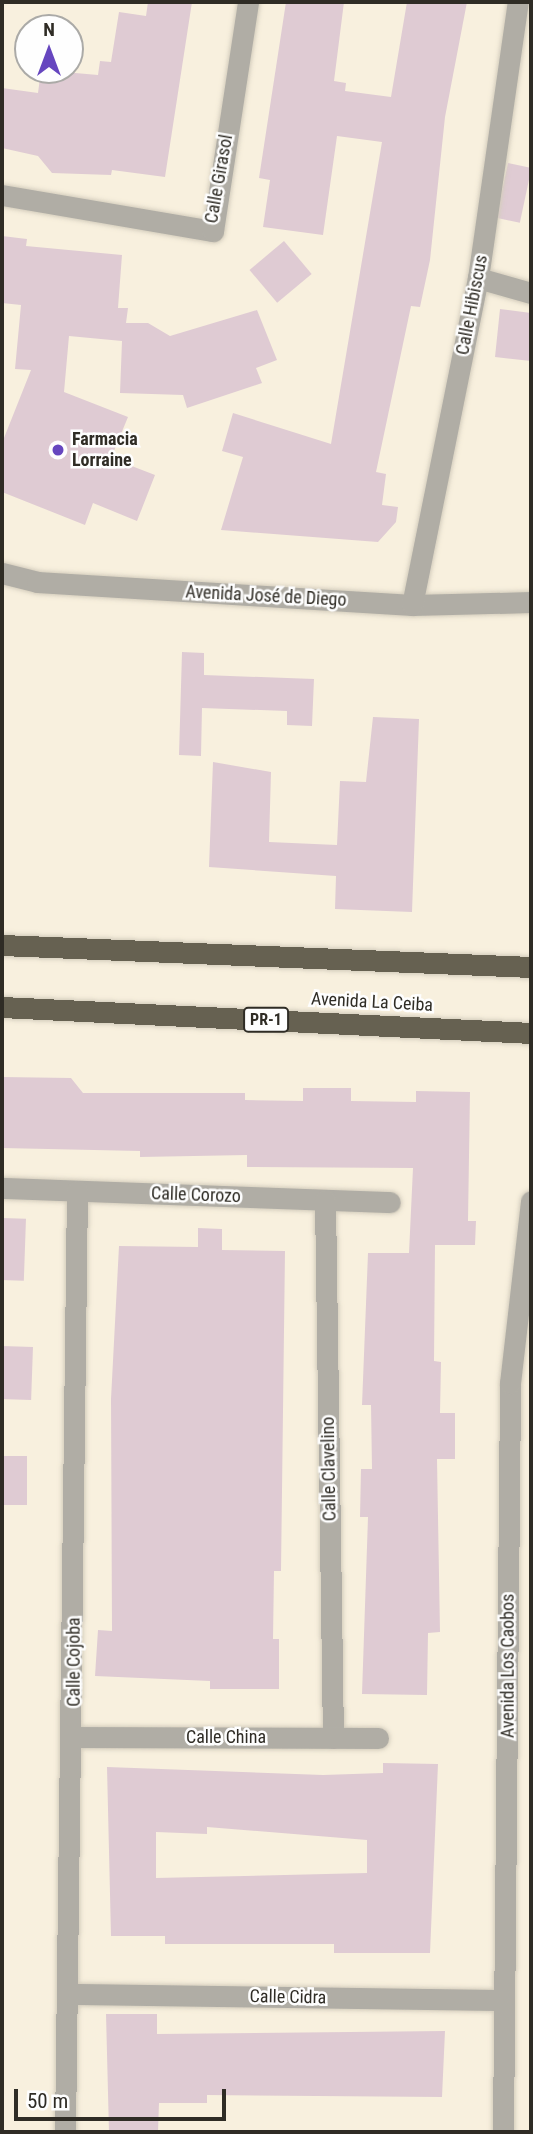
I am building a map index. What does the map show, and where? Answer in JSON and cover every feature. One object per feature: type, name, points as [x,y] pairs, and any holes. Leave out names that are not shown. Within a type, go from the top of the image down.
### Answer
[{"type":"highway","points":[[2,945],[531,967]]},
{"type":"highway","name":"Avenida La Ceiba","points":[[2,1007],[531,1033]]},
{"type":"street","name":"Calle Girasol","points":[[2,195],[212,231],[248,2]]},
{"type":"street","name":"Calle Hibiscus","points":[[412,605],[478,278],[518,2]]},
{"type":"street","points":[[478,278],[531,293]]},
{"type":"street","name":"Avenida José de Diego","points":[[2,573],[37,582],[412,605],[531,602]]},
{"type":"street","name":"Calle Corozo","points":[[2,1188],[390,1202]]},
{"type":"street","name":"Calle Cojoba","points":[[65,2132],[71,1994],[77,1191]]},
{"type":"street","name":"Calle Clavelino","points":[[325,1200],[333,1738]]},
{"type":"street","name":"Avenida Los Caobos","points":[[503,2132],[510,1383],[531,1201]]},
{"type":"street","name":"Calle China","points":[[74,1737],[378,1738]]},
{"type":"street","name":"Calle Cidra","points":[[71,1994],[504,2000]]},
{"type":"building","points":[[148,2],[192,2],[165,177],[112,170],[111,175],[52,173],[38,156],[2,148],[2,88],[38,93],[39,84],[84,84],[84,74],[98,75],[100,61],[111,62],[119,12],[146,16]]},
{"type":"building","points":[[286,2],[344,2],[334,81],[346,83],[345,91],[391,97],[407,2],[467,2],[445,117],[430,260],[420,307],[411,306],[376,472],[386,474],[382,505],[398,507],[396,522],[378,542],[221,530],[243,457],[222,451],[233,413],[331,444],[382,142],[337,136],[323,235],[263,227],[270,180],[259,178]]},
{"type":"building","points":[[508,163],[531,168],[520,223],[496,218]]},
{"type":"building","points":[[2,236],[27,239],[26,246],[122,255],[118,308],[128,308],[126,323],[148,323],[170,336],[257,310],[277,360],[256,368],[262,383],[187,408],[183,395],[120,393],[122,341],[69,336],[64,392],[128,417],[111,458],[155,475],[137,521],[93,503],[85,525],[2,492],[2,443],[31,370],[15,369],[21,305],[2,303]]},
{"type":"building","points":[[284,241],[312,274],[277,303],[250,270]]},
{"type":"building","points":[[500,309],[531,313],[531,361],[495,357]]},
{"type":"building","points":[[182,652],[204,653],[204,675],[314,679],[312,726],[287,725],[287,711],[202,708],[201,756],[179,755]]},
{"type":"building","points":[[373,717],[419,719],[412,912],[335,909],[336,876],[209,867],[213,762],[271,772],[269,842],[337,845],[340,781],[366,782]]},
{"type":"building","points":[[2,1077],[71,1078],[83,1093],[245,1093],[245,1100],[303,1101],[303,1088],[351,1088],[351,1101],[416,1102],[416,1091],[470,1092],[468,1221],[476,1221],[475,1245],[435,1245],[434,1361],[441,1362],[440,1413],[455,1413],[455,1459],[437,1459],[440,1632],[428,1633],[427,1695],[362,1694],[368,1517],[360,1517],[361,1469],[372,1469],[371,1405],[362,1405],[368,1253],[409,1253],[413,1168],[247,1167],[247,1155],[140,1157],[140,1151],[2,1148]]},
{"type":"building","points":[[2,1218],[26,1219],[24,1281],[2,1280]]},
{"type":"building","points":[[198,1228],[222,1229],[222,1250],[285,1251],[281,1571],[274,1571],[273,1639],[279,1639],[279,1689],[210,1689],[210,1681],[95,1676],[98,1630],[112,1631],[111,1399],[119,1246],[198,1247]]},
{"type":"building","points":[[2,1346],[33,1347],[31,1400],[2,1399]]},
{"type":"building","points":[[2,1456],[27,1456],[27,1505],[2,1505]]},
{"type":"building","points":[[383,1763],[438,1764],[430,1953],[334,1953],[334,1944],[165,1944],[165,1936],[111,1936],[107,1767],[323,1775],[383,1773]],"holes":[[[207,1827],[367,1840],[367,1873],[156,1878],[156,1832],[207,1834]]]},
{"type":"building","points":[[106,2014],[157,2014],[157,2034],[445,2031],[442,2097],[207,2095],[207,2103],[159,2103],[158,2132],[109,2132]]},
{"type":"place","name":"Farmacia Lorraine","points":[[58,450]]}]
